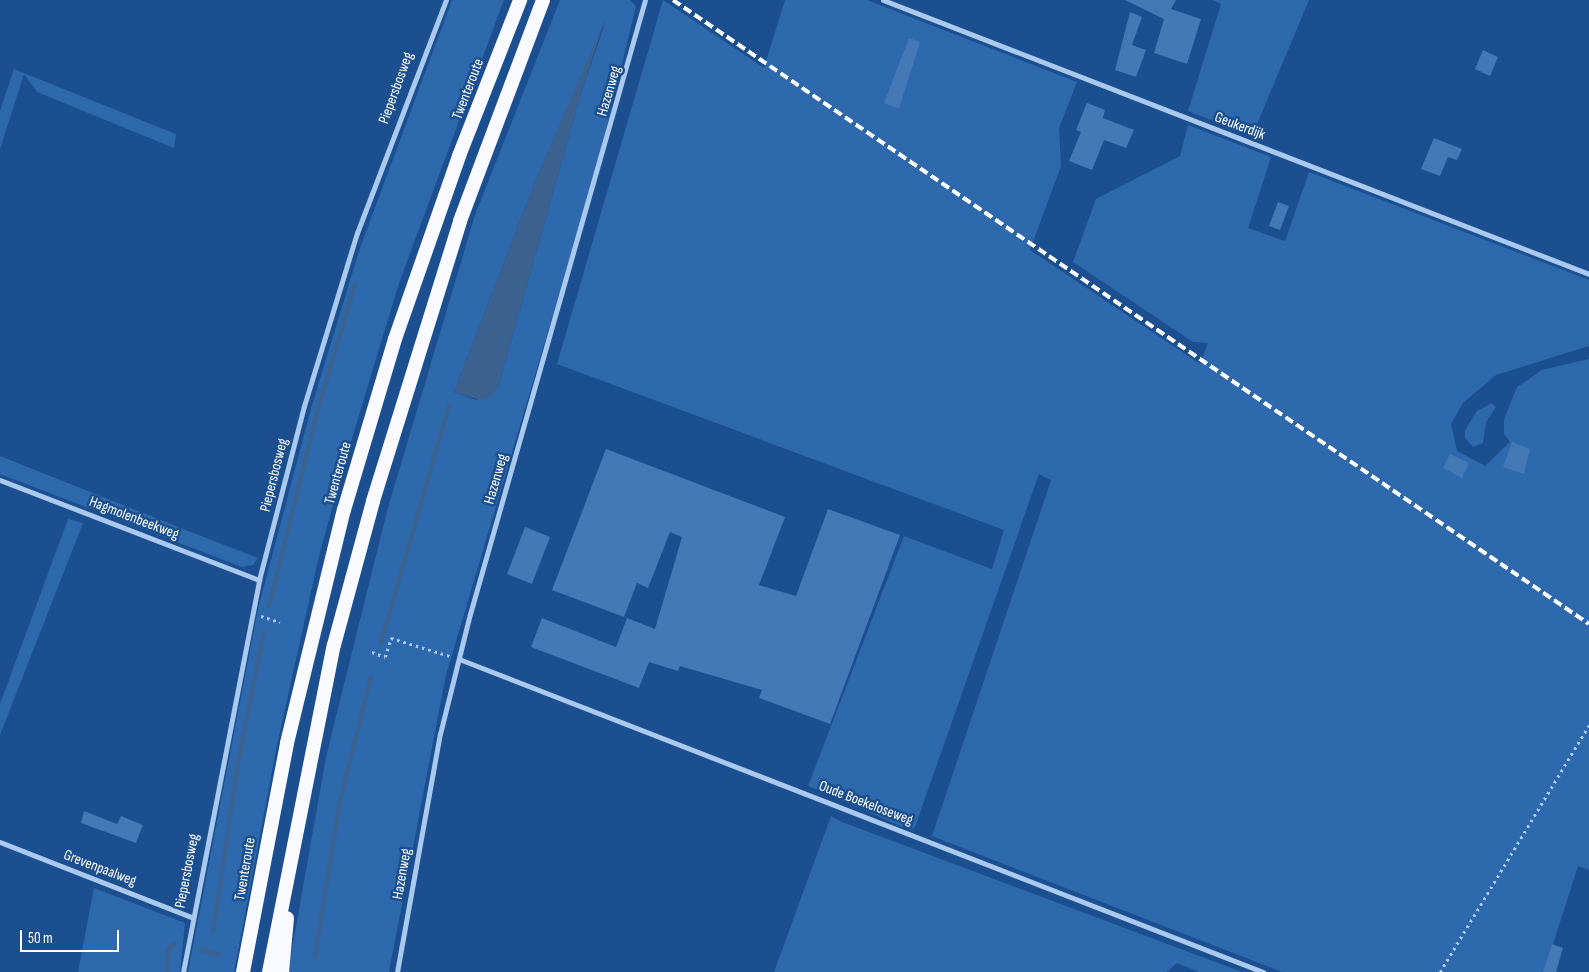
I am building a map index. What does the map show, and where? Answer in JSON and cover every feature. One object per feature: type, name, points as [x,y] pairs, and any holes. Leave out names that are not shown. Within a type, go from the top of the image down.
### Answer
[{"type":"highway","name":"Twenteroute","points":[[243,972],[287,743],[344,510],[395,339],[459,156],[520,0]]},
{"type":"highway","points":[[269,972],[293,838],[334,645],[398,414],[460,221],[543,0]]},
{"type":"highway","points":[[282,972],[293,838]]},
{"type":"street","name":"Piepersbosweg","points":[[183,972],[191,917],[252,613],[304,406],[356,233],[446,0]]},
{"type":"street","name":"Hazenweg","points":[[397,972],[440,734],[459,659],[645,0]]},
{"type":"street","name":"Geukerdijk","points":[[883,0],[1589,274]]},
{"type":"street","name":"Hagmolenbeekweg","points":[[0,480],[260,580]]},
{"type":"street","name":"Oude Boekeloseweg","points":[[459,659],[1263,972]]},
{"type":"street","name":"Grevenpaalweg","points":[[0,842],[191,917]]},
{"type":"path","points":[[252,613],[280,622]]},
{"type":"path","points":[[372,652],[384,657],[391,638],[459,659]]},
{"type":"path","points":[[1440,972],[1589,725]]},
{"type":"shaded area","points":[[452,0],[504,0],[399,283],[346,458],[319,556],[277,745],[234,972],[188,972],[258,609],[312,405],[360,248]]},
{"type":"shaded area","points":[[560,0],[630,0],[636,6],[597,166],[446,675],[389,972],[288,972],[326,757],[387,511],[475,215]],"holes":[[[606,20],[581,93],[498,388],[476,400],[454,392],[538,175]]]},
{"type":"shaded area","points":[[663,0],[764,68],[785,0],[867,0],[1077,82],[1059,128],[1061,166],[1030,250],[1200,364],[1208,343],[1193,342],[1073,262],[1096,199],[1180,156],[1188,125],[1271,157],[1248,228],[1285,241],[1309,172],[1589,280],[1589,346],[1496,375],[1463,403],[1451,424],[1457,451],[1485,466],[1510,442],[1504,434],[1504,419],[1517,387],[1542,370],[1589,359],[1589,870],[1578,866],[1544,972],[1282,972],[932,836],[1051,480],[1039,474],[915,827],[911,830],[808,786],[904,536],[992,569],[1004,530],[557,364]]},
{"type":"shaded area","points":[[1213,0],[1309,0],[1252,136],[1188,111],[1221,4]]},
{"type":"shaded area","points":[[605,19],[581,93],[498,388],[490,397],[480,400],[454,392],[538,175]]},
{"type":"shaded area","points":[[14,69],[176,134],[174,148],[37,92],[24,74],[0,149],[0,111]]},
{"type":"shaded area","points":[[1492,403],[1496,407],[1486,422],[1483,443],[1473,447],[1465,438],[1465,430],[1477,411]]},
{"type":"shaded area","points":[[0,456],[258,558],[253,565],[242,567],[0,474]]},
{"type":"shaded area","points":[[68,519],[83,523],[0,735],[0,704]]},
{"type":"shaded area","points":[[831,816],[842,822],[1242,972],[1199,972],[1177,963],[1166,972],[774,972]]},
{"type":"shaded area","points":[[94,888],[185,923],[180,972],[78,972]]},
{"type":"building","points":[[1125,0],[1176,0],[1171,9],[1201,19],[1187,64],[1154,53],[1164,19]]},
{"type":"building","points":[[1130,12],[1142,17],[1132,45],[1146,50],[1136,77],[1115,70]]},
{"type":"building","points":[[909,38],[920,42],[899,109],[884,103]]},
{"type":"building","points":[[1483,50],[1498,57],[1490,76],[1475,69]]},
{"type":"building","points":[[1087,103],[1105,110],[1103,118],[1134,130],[1126,148],[1104,140],[1092,170],[1069,161],[1081,132],[1076,130]]},
{"type":"building","points":[[1434,138],[1462,149],[1457,160],[1448,157],[1440,176],[1421,169]]},
{"type":"building","points":[[1278,202],[1289,206],[1280,230],[1269,226]]},
{"type":"building","points":[[1512,442],[1530,449],[1524,474],[1503,467]]},
{"type":"building","points":[[606,449],[785,517],[759,585],[796,596],[828,509],[900,535],[830,724],[759,698],[762,690],[680,666],[678,671],[649,662],[639,688],[531,647],[542,618],[616,647],[627,618],[655,629],[682,537],[670,532],[648,588],[637,583],[624,617],[552,590]]},
{"type":"building","points":[[1450,454],[1469,463],[1462,478],[1443,468]]},
{"type":"building","points":[[525,527],[550,537],[532,584],[507,574]]},
{"type":"building","points":[[84,811],[117,824],[121,816],[143,825],[136,843],[81,823]]},
{"type":"building","points":[[1552,944],[1563,948],[1556,972],[1543,972]]},
{"type":"waterway","points":[[269,607],[317,413],[355,285]]},
{"type":"waterway","points":[[381,643],[449,406]]},
{"type":"waterway","points":[[213,932],[238,763],[264,632]]},
{"type":"waterway","points":[[315,957],[340,801],[371,678]]},
{"type":"waterway","points":[[167,972],[168,949],[174,944]]},
{"type":"waterway","points":[[200,950],[219,955]]},
{"type":"railway","points":[[673,0],[1589,624]]}]
